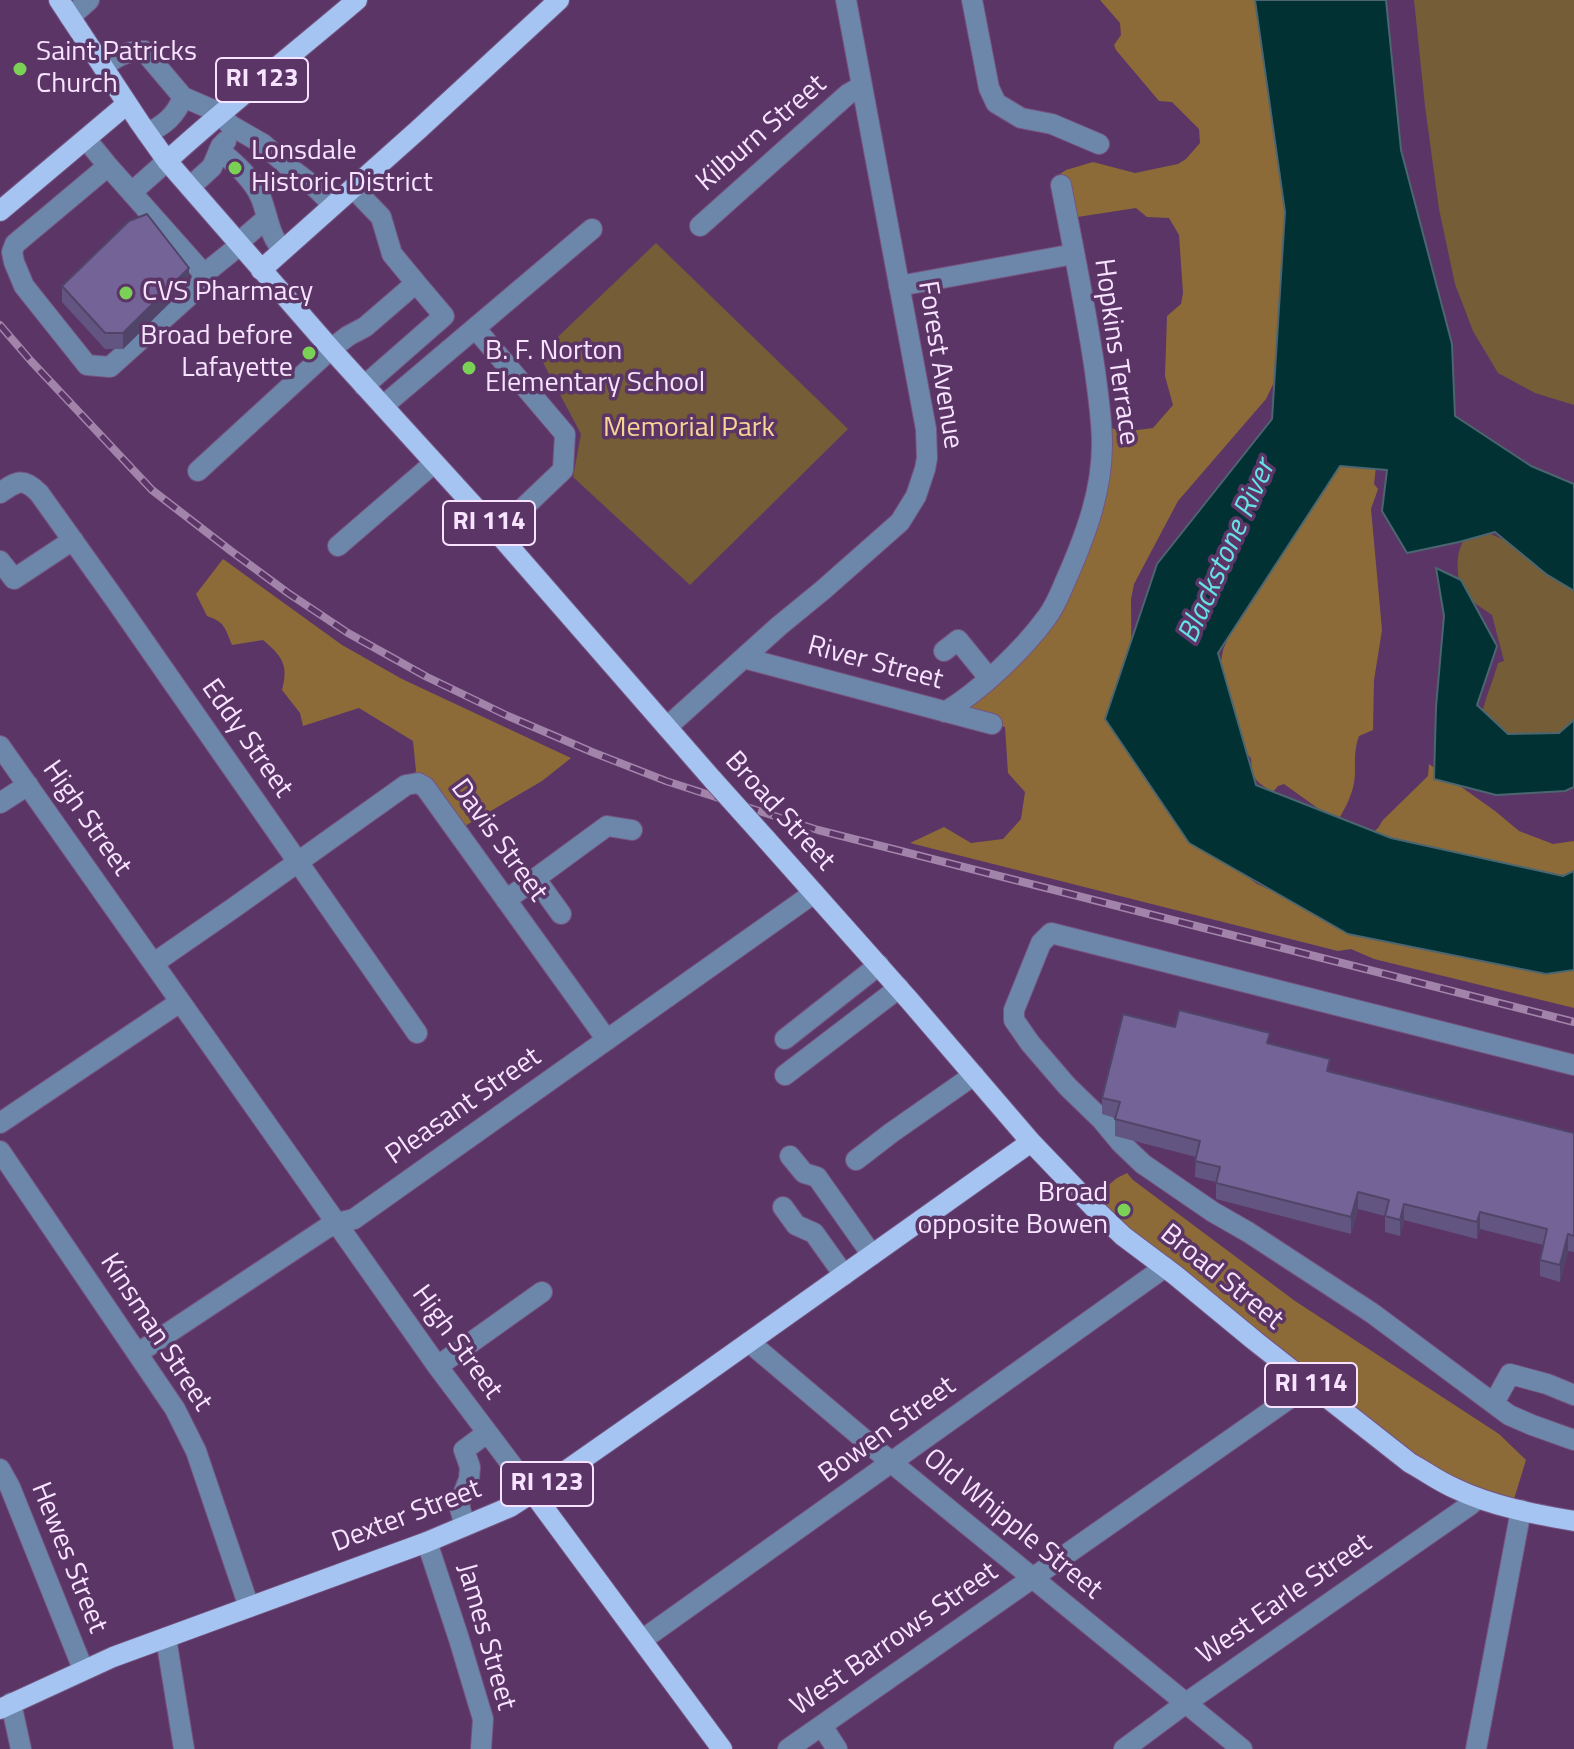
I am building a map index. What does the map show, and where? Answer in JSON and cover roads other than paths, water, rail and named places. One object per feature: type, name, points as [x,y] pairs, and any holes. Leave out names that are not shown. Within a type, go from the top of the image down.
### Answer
[{"type":"main road","name":"RI 123","points":[[167,161],[357,0]]},
{"type":"main road","points":[[261,270],[559,0]]},
{"type":"main road","name":"Broad Street","points":[[64,8],[167,161],[879,965],[1031,1142],[1107,1221],[1410,1463],[1478,1498],[1574,1521]]},
{"type":"main road","points":[[0,211],[127,104]]},
{"type":"main road","name":"Dexter Street","points":[[5,1706],[83,1669],[427,1542],[510,1507],[1031,1142]]},
{"type":"main road","name":"High Street","points":[[533,1493],[722,1749]]},
{"type":"street","points":[[64,8],[89,0]]},
{"type":"street","name":"Forest Avenue","points":[[667,727],[900,522],[916,496],[927,458],[926,429],[846,0]]},
{"type":"street","points":[[972,0],[989,88],[996,103],[1021,118],[1052,124],[1099,144]]},
{"type":"street","points":[[103,67],[122,54],[144,51],[183,97],[220,113],[230,125],[263,144],[333,205]]},
{"type":"street","name":"Kilburn Street","points":[[700,226],[848,94],[862,86]]},
{"type":"street","points":[[147,133],[170,119],[183,97]]},
{"type":"street","points":[[190,187],[212,167],[221,146],[238,130]]},
{"type":"street","points":[[86,139],[204,274]]},
{"type":"street","points":[[219,150],[255,189],[273,237],[283,250]]},
{"type":"street","points":[[132,192],[167,161]]},
{"type":"street","points":[[108,166],[15,244],[12,252],[24,286],[87,365],[110,367],[199,287],[204,274],[267,218]]},
{"type":"street","name":"Hopkins Terrace","points":[[945,712],[973,693],[1048,616],[1087,530],[1098,489],[1102,427],[1092,352],[1061,185]]},
{"type":"street","points":[[353,188],[381,217],[392,254],[444,316],[364,386]]},
{"type":"street","points":[[383,406],[592,229]]},
{"type":"street","points":[[899,286],[1074,254]]},
{"type":"street","points":[[198,471],[331,349],[365,327],[416,283]]},
{"type":"street","points":[[475,328],[565,434],[563,470],[497,533]]},
{"type":"street","points":[[338,546],[434,463]]},
{"type":"street","name":"Eddy Street","points":[[0,493],[23,482],[39,493],[417,1033]]},
{"type":"street","points":[[0,561],[14,579],[73,540]]},
{"type":"street","points":[[944,651],[958,640],[989,678]]},
{"type":"street","name":"River Street","points":[[744,658],[992,724]]},
{"type":"street","name":"High Street","points":[[0,746],[438,1366],[533,1493]]},
{"type":"street","name":"Davis Street","points":[[154,963],[406,785],[418,783],[425,787],[607,1040]]},
{"type":"street","points":[[0,803],[28,785]]},
{"type":"street","points":[[506,900],[607,826],[632,830]]},
{"type":"street","points":[[535,878],[561,914]]},
{"type":"street","name":"Pleasant Street","points":[[138,1353],[325,1229],[354,1219],[814,893]]},
{"type":"street","points":[[1574,1065],[1051,933],[1041,943],[1014,1010],[1014,1020],[1030,1043],[1143,1164],[1372,1313],[1509,1415],[1574,1440]]},
{"type":"street","points":[[785,1039],[879,965]]},
{"type":"street","points":[[785,1075],[899,988]]},
{"type":"street","points":[[0,1123],[180,1002]]},
{"type":"street","points":[[856,1160],[974,1075]]},
{"type":"street","name":"Kinsman Street","points":[[0,1151],[175,1409],[196,1451],[249,1607]]},
{"type":"street","points":[[790,1156],[804,1173],[817,1177],[872,1255]]},
{"type":"street","points":[[783,1207],[796,1225],[814,1233],[844,1275]]},
{"type":"street","name":"Bowen Street","points":[[642,1640],[1165,1267]]},
{"type":"street","points":[[438,1366],[542,1292]]},
{"type":"street","name":"Old Whipple Street","points":[[749,1342],[1242,1749]]},
{"type":"street","points":[[1494,1403],[1510,1374],[1574,1395]]},
{"type":"street","name":"West Barrows Street","points":[[788,1749],[1310,1384]]},
{"type":"street","points":[[465,1526],[459,1505],[470,1467],[464,1450],[487,1433]]},
{"type":"street","name":"Hewes Street","points":[[0,1469],[83,1669]]},
{"type":"street","name":"West Earle Street","points":[[1124,1749],[1478,1498]]},
{"type":"street","points":[[1476,1749],[1521,1510]]},
{"type":"street","name":"James Street","points":[[427,1542],[483,1719],[481,1749]]},
{"type":"street","points":[[166,1638],[184,1749]]},
{"type":"street","points":[[5,1706],[21,1749]]},
{"type":"street","points":[[822,1726],[837,1749]]},
{"type":"water","name":"Blackstone River","points":[[1255,0],[1386,0],[1401,150],[1452,344],[1455,416],[1531,466],[1574,484],[1574,591],[1546,574],[1495,532],[1407,553],[1382,511],[1387,470],[1340,466],[1218,653],[1256,785],[1391,838],[1563,876],[1574,871],[1574,970],[1546,974],[1348,934],[1189,843],[1105,719],[1157,564],[1272,419],[1285,212]]},
{"type":"water","points":[[1436,568],[1461,580],[1497,646],[1477,705],[1508,734],[1559,733],[1574,720],[1574,787],[1565,791],[1496,795],[1434,779],[1436,707],[1444,616]]},
{"type":"railway","points":[[0,325],[152,490],[231,551],[348,633],[427,677],[508,716],[666,781],[818,830],[1574,1022]]},
{"type":"place","name":"Saint Patricks Church","points":[[20,69]]},
{"type":"place","name":"Lonsdale Historic District","points":[[235,168]]},
{"type":"place","name":"CVS Pharmacy","points":[[126,293]]},
{"type":"place","name":"Broad before Lafayette","points":[[309,353]]},
{"type":"place","name":"B. F. Norton Elementary School","points":[[469,368]]},
{"type":"place","name":"Broad opposite Bowen","points":[[1124,1210]]},
{"type":"park label","name":"Memorial Park","points":[[689,429]]}]
